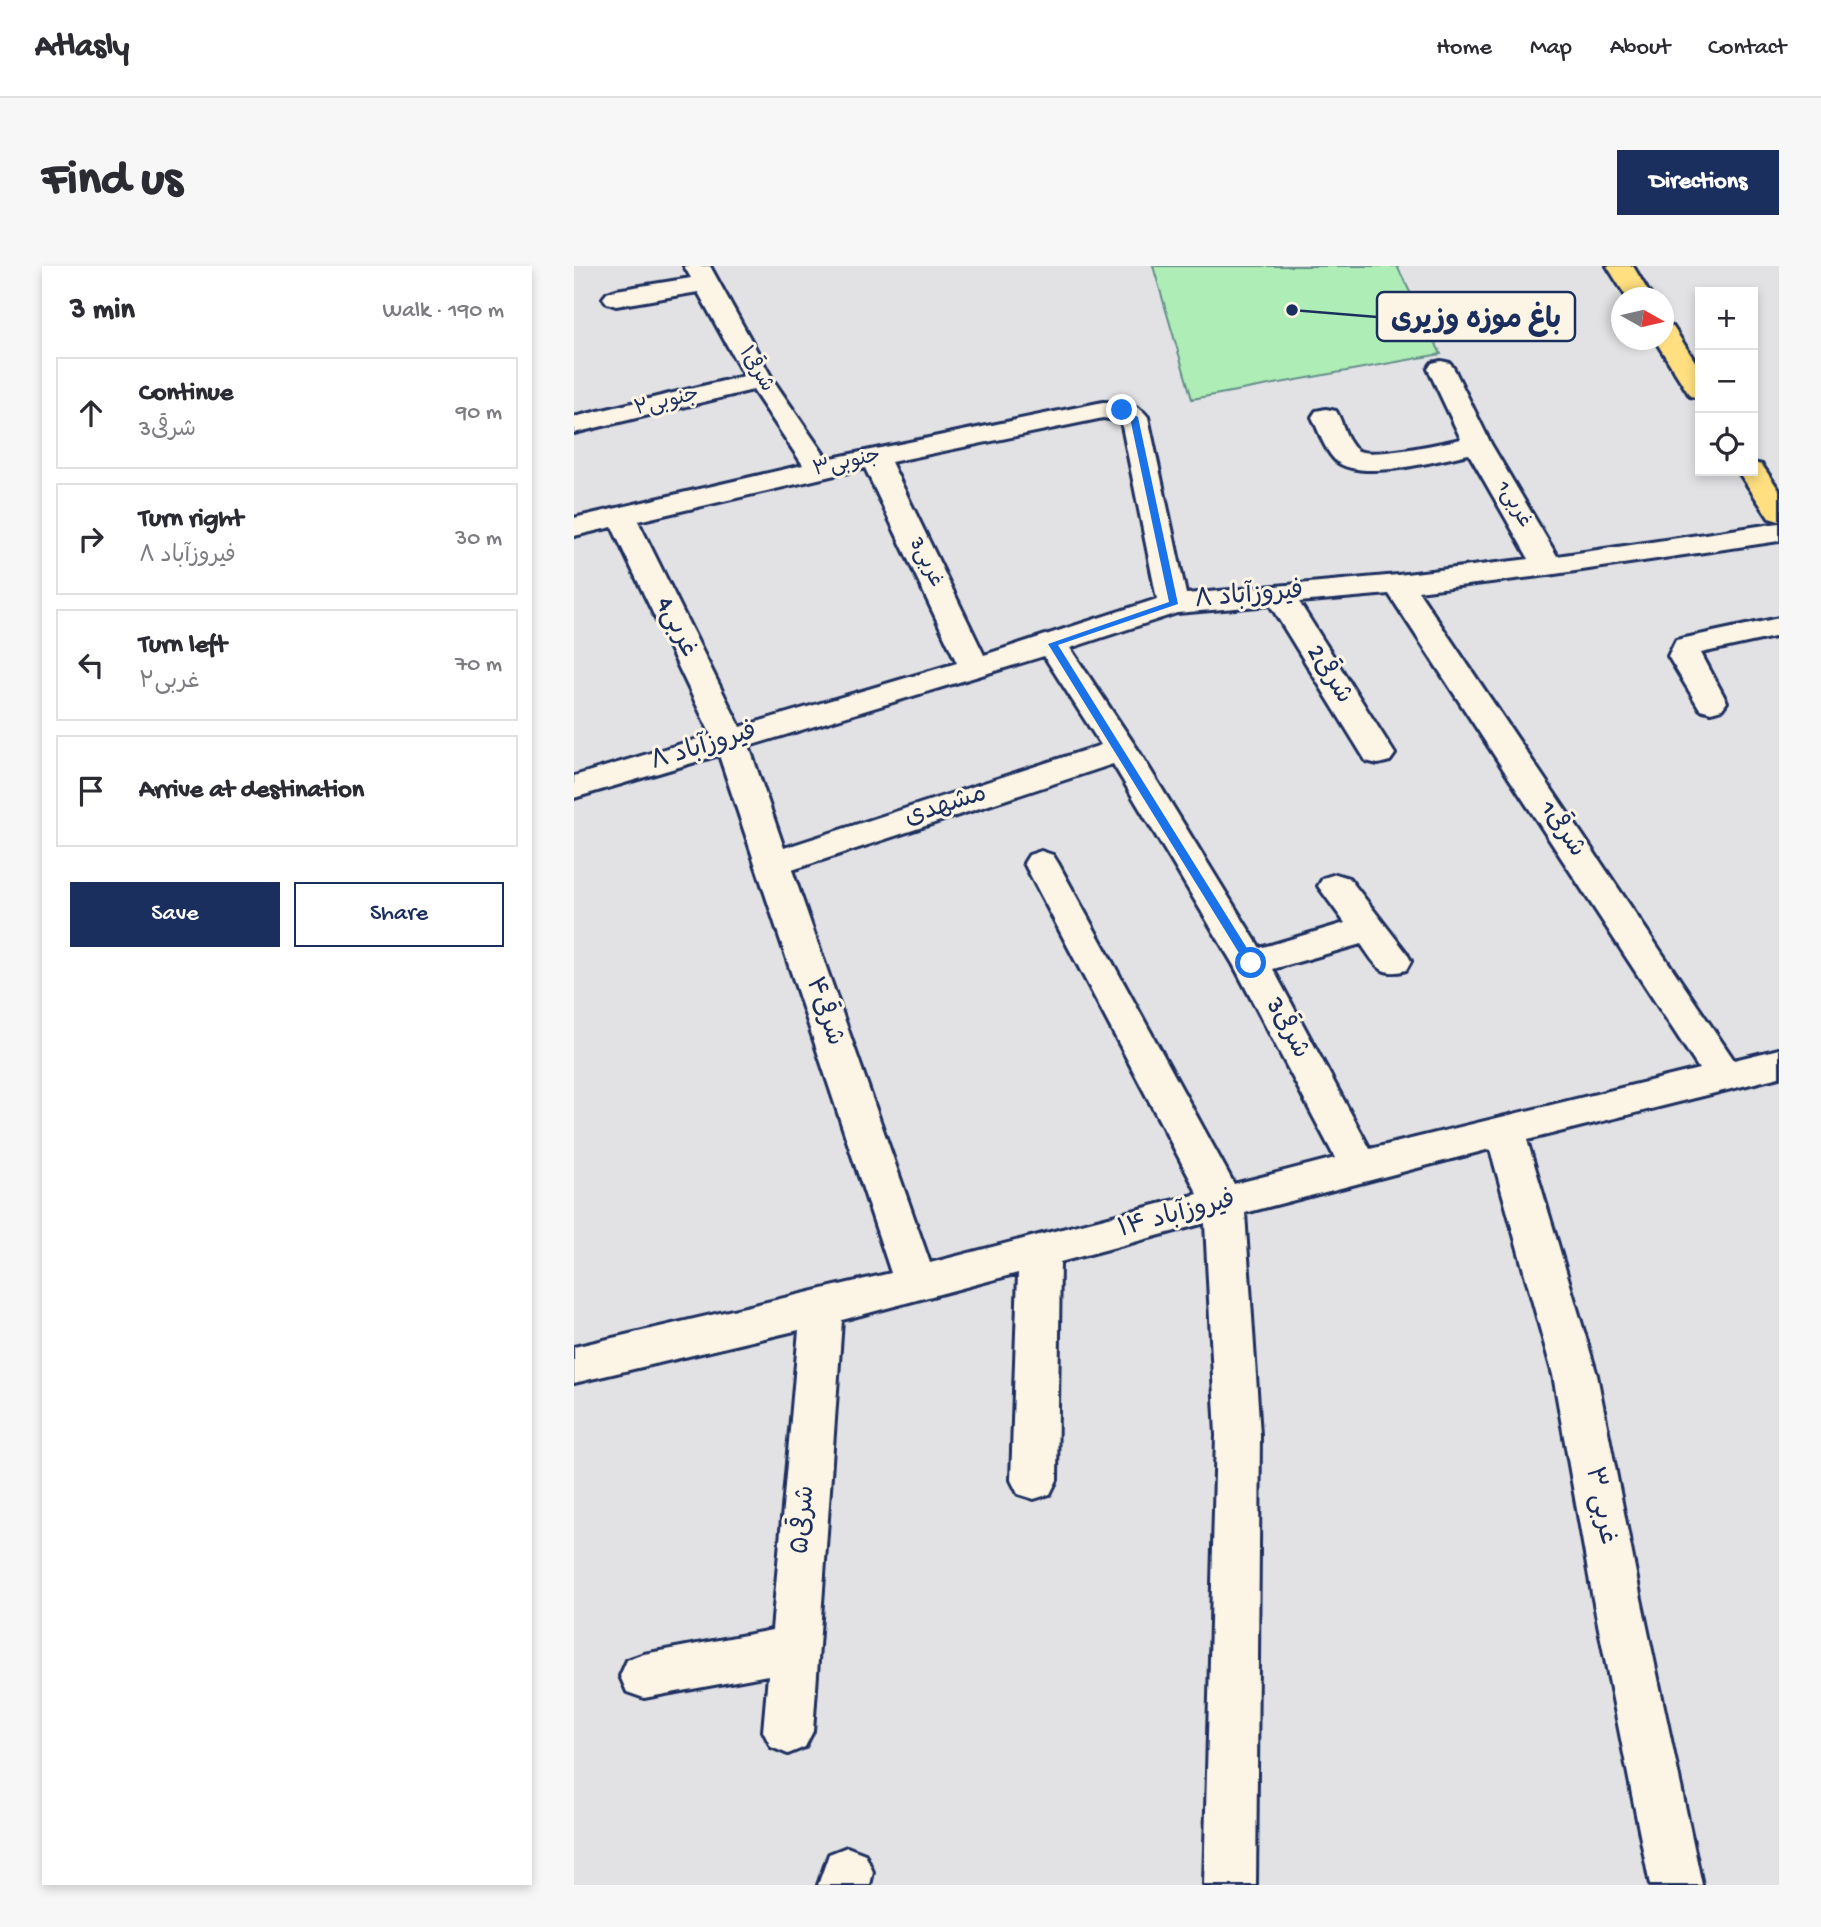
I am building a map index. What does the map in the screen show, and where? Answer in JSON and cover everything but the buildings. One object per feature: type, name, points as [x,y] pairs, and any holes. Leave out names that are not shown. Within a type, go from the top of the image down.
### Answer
[{"type":"main road","points":[[1620,266],[1633,287]]},
{"type":"main road","points":[[1674,349],[1695,382]]},
{"type":"main road","points":[[1755,476],[1779,512]]},
{"type":"street","points":[[616,298],[700,274]]},
{"type":"street","name":"شرقی۱","points":[[700,274],[760,380],[820,470]]},
{"type":"street","name":"غربی1","points":[[1441,369],[1477,444],[1548,566]]},
{"type":"street","name":"جنوبی۲","points":[[574,425],[760,380]]},
{"type":"street","name":"جنوبی۳","points":[[578,519],[621,515],[874,457],[1103,410],[1122,410],[1134,417],[1173,604]]},
{"type":"street","points":[[1325,417],[1346,456],[1354,461],[1373,462],[1477,444]]},
{"type":"street","name":"غربی3","points":[[874,457],[975,668]]},
{"type":"street","name":"غربی4","points":[[621,515],[730,740]]},
{"type":"street","name":"فیروزآباد ۸","points":[[574,787],[975,668],[1173,604],[1398,584],[1548,566],[1779,532]]},
{"type":"street","name":"شرقی1","points":[[1398,584],[1724,1076]]},
{"type":"street","name":"شرقی2","points":[[1279,595],[1378,754]]},
{"type":"street","points":[[1711,702],[1684,656],[1687,647],[1779,627]]},
{"type":"street","name":"شرقی3","points":[[1052,644],[1121,750],[1251,963],[1360,1167]]},
{"type":"street","name":"شرقی۴","points":[[730,740],[916,1284]]},
{"type":"street","name":"مشهدی","points":[[772,863],[1121,750]]},
{"type":"street","points":[[1041,863],[1224,1204],[1238,1435],[1230,1885]]},
{"type":"street","points":[[1336,886],[1393,961]]},
{"type":"street","points":[[1251,963],[1369,929]]},
{"type":"street","name":"فیروزآباد ۱۴","points":[[574,1365],[822,1308],[1360,1167],[1724,1076],[1777,1069]]},
{"type":"street","name":"غربی ۳","points":[[1505,1131],[1575,1375],[1616,1594],[1676,1885]]},
{"type":"street","points":[[1034,1480],[1039,1252]]},
{"type":"street","name":"شرقی۵","points":[[788,1731],[822,1308]]},
{"type":"street","points":[[644,1676],[794,1648]]},
{"type":"green space","points":[[1153,266],[1397,266],[1441,354],[1192,399]]},
{"type":"place","name":"باغ موزه وزیری","points":[[1292,310]]},
{"type":"route","points":[[1122,410],[1134,417],[1173,604],[1052,644],[1121,750],[1251,963]]}]
